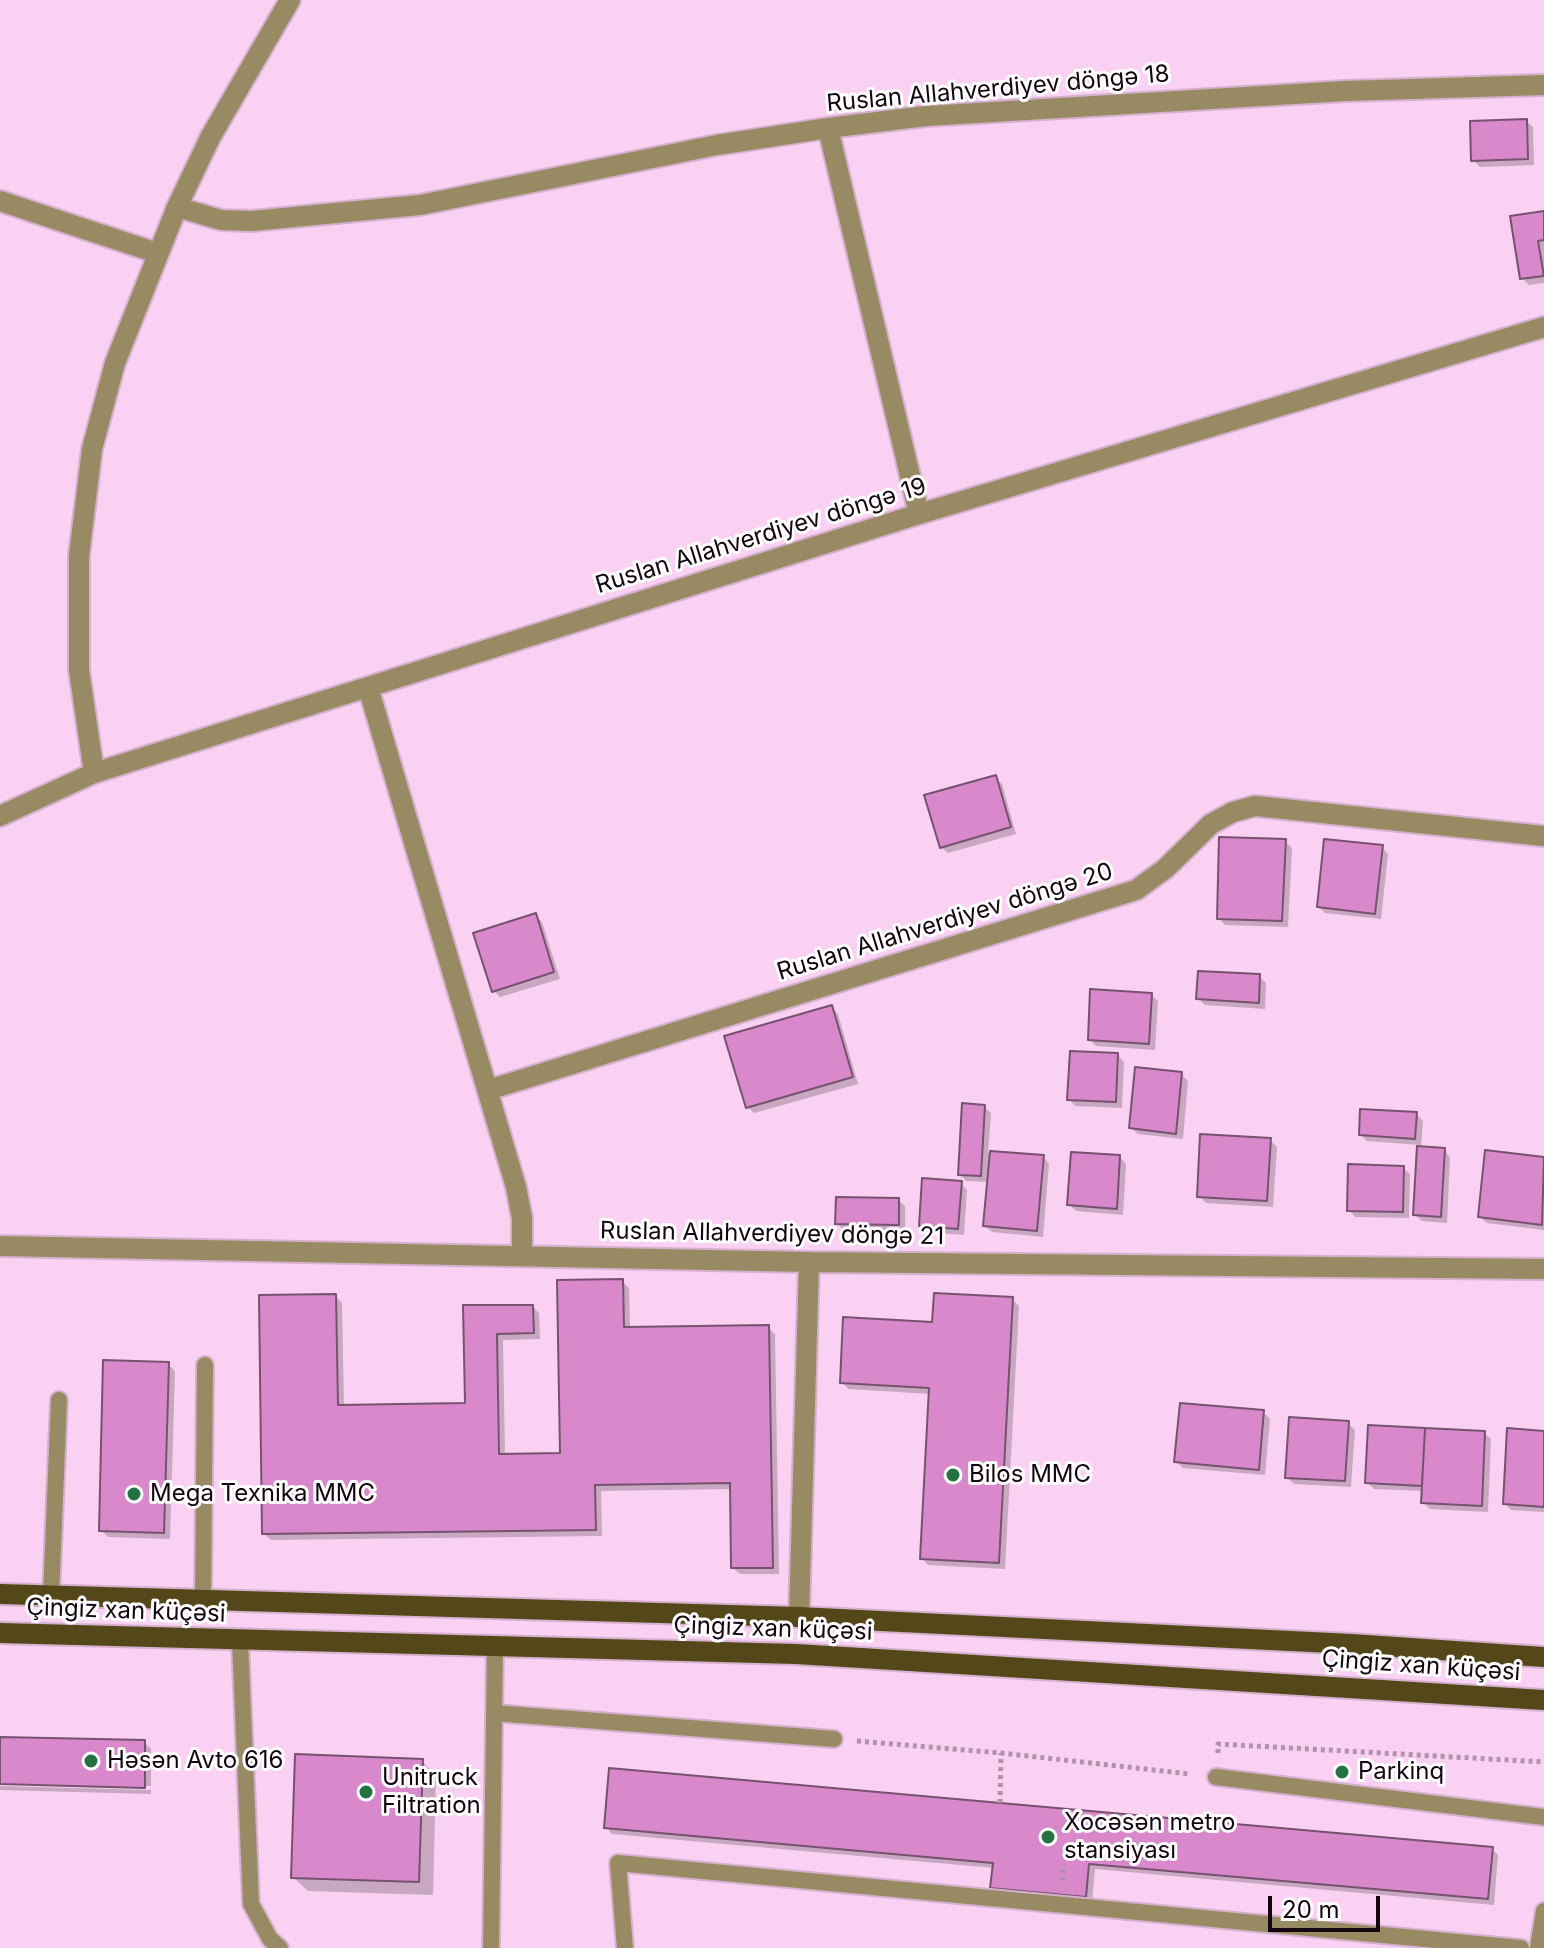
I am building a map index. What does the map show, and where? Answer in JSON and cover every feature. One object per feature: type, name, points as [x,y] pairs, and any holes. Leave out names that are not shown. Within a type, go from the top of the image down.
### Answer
[{"type":"main road","name":"Çingiz xan küçəsi","points":[[0,1594],[799,1617],[1352,1644],[1544,1657]]},
{"type":"main road","name":"Çingiz xan küçəsi","points":[[0,1633],[796,1654],[1544,1700]]},
{"type":"street","points":[[94,773],[79,670],[79,556],[92,449],[115,363],[177,207],[211,136],[290,0]]},
{"type":"street","name":"Ruslan Allahverdiyev döngə 18","points":[[177,207],[221,220],[252,221],[420,205],[717,145],[926,116],[1329,91],[1544,85]]},
{"type":"street","points":[[828,128],[919,514]]},
{"type":"street","points":[[0,201],[157,253]]},
{"type":"street","name":"Ruslan Allahverdiyev döngə 19","points":[[0,816],[94,773],[919,514],[1544,327]]},
{"type":"street","points":[[368,687],[516,1187],[522,1218],[522,1255]]},
{"type":"street","name":"Ruslan Allahverdiyev döngə 20","points":[[488,1090],[1136,890],[1165,869],[1211,824],[1255,806],[1544,836]]},
{"type":"street","name":"Ruslan Allahverdiyev döngə 21","points":[[0,1246],[809,1262],[1544,1269]]},
{"type":"street","points":[[799,1617],[809,1262]]},
{"type":"lane","points":[[203,1600],[205,1365]]},
{"type":"lane","points":[[51,1596],[59,1400]]},
{"type":"lane","points":[[240,1640],[251,1904],[270,1939],[280,1948]]},
{"type":"lane","points":[[491,1948],[495,1647]]},
{"type":"lane","points":[[494,1713],[834,1739]]},
{"type":"lane","points":[[1216,1777],[1544,1817]]},
{"type":"lane","points":[[625,1948],[618,1863],[1521,1948]]},
{"type":"lane","points":[[1538,1948],[1544,1911]]},
{"type":"path","points":[[834,1739],[1001,1753],[1216,1777],[1218,1744],[1544,1762]]},
{"type":"path","points":[[1000,1803],[1001,1753]]},
{"type":"building","points":[[1527,119],[1528,159],[1471,161],[1470,121]]},
{"type":"building","points":[[1544,211],[1544,240],[1538,241],[1544,276],[1520,279],[1510,216]]},
{"type":"building","points":[[996,775],[1011,827],[940,848],[924,795]]},
{"type":"building","points":[[1219,837],[1286,839],[1282,921],[1217,919]]},
{"type":"building","points":[[1324,839],[1383,845],[1375,914],[1317,907]]},
{"type":"building","points":[[536,913],[554,972],[492,992],[473,933]]},
{"type":"building","points":[[1198,971],[1260,974],[1259,1003],[1196,999]]},
{"type":"building","points":[[1090,989],[1152,993],[1149,1044],[1088,1040]]},
{"type":"building","points":[[832,1005],[853,1077],[746,1108],[724,1036]]},
{"type":"building","points":[[1070,1051],[1118,1053],[1116,1102],[1067,1100]]},
{"type":"building","points":[[1135,1067],[1182,1072],[1176,1134],[1129,1128]]},
{"type":"building","points":[[962,1103],[985,1105],[981,1176],[958,1175]]},
{"type":"building","points":[[1360,1109],[1417,1112],[1415,1139],[1359,1135]]},
{"type":"building","points":[[1200,1134],[1271,1138],[1267,1201],[1197,1197]]},
{"type":"building","points":[[1417,1146],[1445,1148],[1441,1217],[1413,1215]]},
{"type":"building","points":[[1485,1150],[1544,1157],[1542,1225],[1478,1217]]},
{"type":"building","points":[[990,1151],[1044,1155],[1037,1231],[983,1226]]},
{"type":"building","points":[[1071,1152],[1120,1155],[1117,1209],[1067,1205]]},
{"type":"building","points":[[1348,1164],[1404,1166],[1403,1212],[1347,1211]]},
{"type":"building","points":[[922,1178],[962,1181],[958,1229],[919,1226]]},
{"type":"building","points":[[836,1197],[899,1198],[899,1225],[835,1224]]},
{"type":"building","points":[[623,1279],[624,1327],[769,1325],[773,1568],[731,1568],[730,1483],[595,1485],[596,1530],[262,1534],[259,1295],[336,1294],[338,1405],[465,1403],[463,1305],[533,1305],[534,1333],[497,1334],[499,1454],[560,1453],[557,1280]]},
{"type":"building","points":[[934,1293],[1013,1297],[999,1563],[920,1559],[929,1388],[840,1383],[843,1317],[932,1322]]},
{"type":"building","points":[[103,1360],[169,1362],[164,1533],[99,1531]]},
{"type":"building","points":[[1180,1403],[1264,1410],[1259,1470],[1174,1462]]},
{"type":"building","points":[[1289,1417],[1349,1421],[1345,1481],[1285,1478]]},
{"type":"building","points":[[1368,1425],[1425,1428],[1422,1486],[1365,1483]]},
{"type":"building","points":[[1425,1428],[1485,1431],[1482,1506],[1421,1503]]},
{"type":"building","points":[[1507,1428],[1544,1431],[1544,1507],[1503,1504]]},
{"type":"building","points":[[0,1737],[145,1740],[145,1788],[0,1784]]},
{"type":"building","points":[[295,1754],[423,1759],[419,1882],[291,1878]]},
{"type":"building","name":"Xocəsən metro stansiyası","points":[[609,1768],[1493,1847],[1488,1899],[1089,1864],[1086,1897],[990,1888],[993,1863],[604,1828]]},
{"type":"place","name":"Bilos MMC","points":[[953,1475]]},
{"type":"place","name":"Mega Texnika MMC","points":[[134,1494]]},
{"type":"place","name":"Həsən Avto 616","points":[[91,1761]]},
{"type":"place","name":"Parkinq","points":[[1342,1772]]},
{"type":"place","name":"Unitruck Filtration","points":[[366,1792]]},
{"type":"place","name":"Xocəsən metro stansiyası","points":[[1048,1837]]}]
